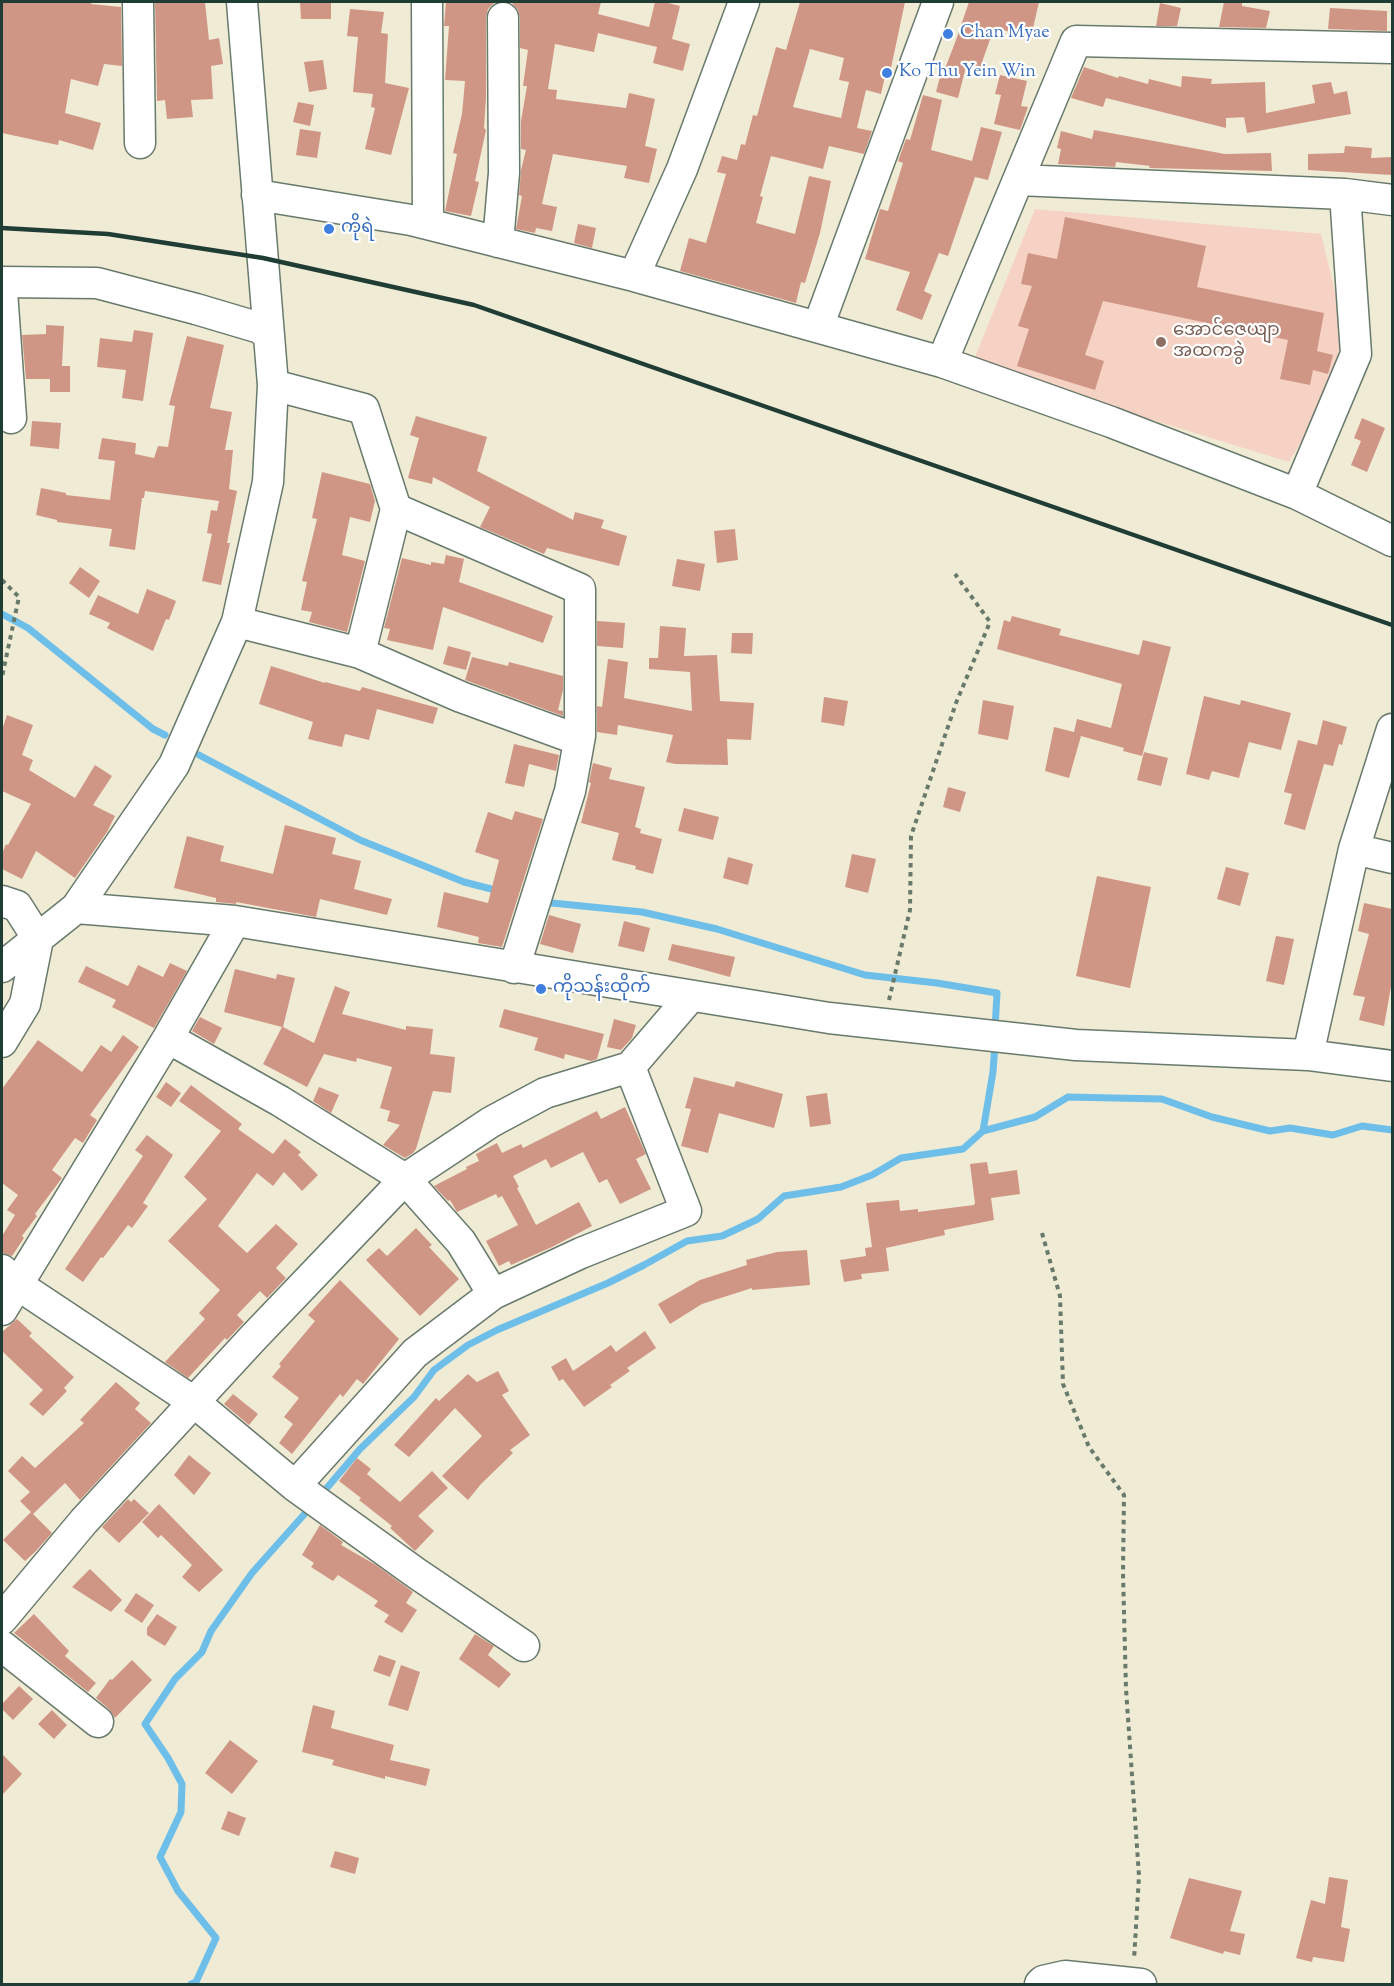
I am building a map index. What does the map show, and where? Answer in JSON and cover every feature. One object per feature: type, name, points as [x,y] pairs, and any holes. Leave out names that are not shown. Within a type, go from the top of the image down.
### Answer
[{"type":"street","points":[[138,2],[140,143]]},
{"type":"street","points":[[2,967],[76,908],[174,765],[237,622],[268,482],[273,385],[242,2]]},
{"type":"street","points":[[427,2],[428,224]]},
{"type":"street","points":[[634,276],[682,169],[744,2]]},
{"type":"street","points":[[818,327],[938,2]]},
{"type":"street","points":[[498,242],[504,173],[503,18]]},
{"type":"street","points":[[942,362],[1076,41],[1392,48]]},
{"type":"street","points":[[1018,180],[1345,194],[1392,200]]},
{"type":"street","points":[[1297,494],[1356,354],[1345,194]]},
{"type":"street","points":[[257,195],[428,224],[634,276],[942,362],[1111,422],[1297,494],[1392,541]]},
{"type":"street","points":[[2,282],[97,283],[260,328],[269,336]]},
{"type":"street","points":[[2,291],[11,417]]},
{"type":"street","points":[[273,385],[364,410],[396,509],[360,653]]},
{"type":"street","points":[[396,509],[580,589],[579,740],[570,791],[514,968]]},
{"type":"street","points":[[237,622],[360,653],[461,697],[579,740]]},
{"type":"street","points":[[1308,1056],[1354,849],[1392,729]]},
{"type":"street","points":[[1354,849],[1392,858]]},
{"type":"street","points":[[2,901],[17,906],[38,939],[25,1004],[2,1042]]},
{"type":"street","points":[[76,908],[235,921],[829,1018],[1076,1045],[1308,1056],[1392,1066]]},
{"type":"street","points":[[2,1310],[10,1277],[168,1038],[235,921]]},
{"type":"street","points":[[2,1619],[84,1521],[405,1179],[491,1122],[545,1094],[630,1067],[691,996]]},
{"type":"street","points":[[168,1038],[280,1101],[405,1179],[461,1242],[493,1294]]},
{"type":"street","points":[[295,1486],[362,1409],[415,1353],[493,1294],[581,1253],[686,1211],[630,1067]]},
{"type":"street","points":[[10,1277],[194,1402],[295,1486],[416,1573],[524,1646]]},
{"type":"street","points":[[2,1646],[98,1722]]},
{"type":"street","points":[[1040,1984],[1043,1981],[1065,1976],[1137,1983]]},
{"type":"path","points":[[884,1024],[910,910],[911,836],[956,703],[990,622],[955,574]]},
{"type":"path","points":[[2,580],[19,597],[2,676]]},
{"type":"path","points":[[1042,1233],[1060,1296],[1063,1384],[1089,1447],[1124,1495],[1123,1573],[1126,1689],[1139,1876],[1137,1983]]},
{"type":"shaded area","name":"အောင်ဇေယျာ အထကခွဲ","points":[[1035,209],[1321,234],[1344,328],[1329,395],[1289,462],[1078,397],[975,357]]},
{"type":"building","points":[[2,2],[92,2],[91,4],[121,7],[122,66],[104,64],[98,86],[71,79],[65,113],[101,123],[93,150],[59,140],[58,145],[2,133]]},
{"type":"building","points":[[155,2],[205,2],[209,40],[219,38],[223,64],[211,66],[213,99],[191,100],[193,117],[167,119],[165,100],[157,101]]},
{"type":"building","points":[[300,2],[331,2],[331,19],[301,19]]},
{"type":"building","points":[[446,2],[500,2],[494,3],[488,9],[486,18],[484,128],[486,130],[475,181],[479,182],[471,216],[445,211],[457,154],[453,153],[462,114],[465,81],[445,80],[449,26],[444,26]]},
{"type":"building","points":[[506,2],[601,2],[598,14],[649,27],[655,2],[664,2],[680,6],[672,39],[690,44],[683,71],[653,63],[657,47],[598,33],[594,52],[555,44],[548,89],[557,90],[556,99],[626,108],[629,93],[655,99],[645,146],[657,149],[649,183],[624,178],[627,166],[553,154],[542,204],[557,207],[552,231],[536,228],[535,233],[516,229],[522,196],[519,195],[521,170],[526,150],[521,149],[521,121],[527,86],[523,86],[528,50],[520,48],[518,10],[512,3]]},
{"type":"building","points":[[800,2],[905,2],[891,68],[887,67],[881,94],[866,90],[857,128],[872,131],[864,154],[829,146],[823,169],[771,156],[760,196],[763,197],[756,223],[795,234],[809,176],[831,181],[820,233],[805,283],[801,282],[796,303],[680,271],[689,238],[706,243],[726,174],[717,172],[722,156],[737,160],[741,144],[745,145],[753,115],[757,116],[776,47],[786,50]],"holes":[[[810,49],[844,58],[839,80],[849,82],[841,118],[793,107]]]},
{"type":"building","points":[[969,2],[1039,2],[1031,37],[994,28],[980,68],[967,63],[958,98],[936,92],[941,73],[943,74]]},
{"type":"building","points":[[1224,2],[1242,2],[1242,6],[1270,11],[1266,28],[1219,27]]},
{"type":"building","points":[[1160,3],[1181,8],[1177,26],[1156,26]]},
{"type":"building","points":[[1330,8],[1387,11],[1387,31],[1328,29]]},
{"type":"building","points":[[350,9],[384,12],[381,33],[388,34],[385,83],[409,88],[391,155],[365,149],[375,108],[371,107],[373,94],[353,92],[358,37],[347,36]]},
{"type":"building","points":[[323,60],[327,89],[309,92],[304,62]]},
{"type":"building","points":[[1084,67],[1118,78],[1119,76],[1148,84],[1149,79],[1181,87],[1182,76],[1212,79],[1211,84],[1265,82],[1266,113],[1315,103],[1312,85],[1331,82],[1334,94],[1347,91],[1351,114],[1247,133],[1244,117],[1226,118],[1226,128],[1106,98],[1103,107],[1071,98]]},
{"type":"building","points":[[1000,75],[1027,81],[1021,106],[1028,107],[1020,130],[994,124],[1001,95],[995,94]]},
{"type":"building","points":[[923,95],[942,100],[931,150],[972,161],[981,127],[1002,132],[988,180],[975,177],[948,256],[939,253],[924,291],[932,295],[922,320],[896,310],[910,272],[865,259],[880,209],[888,211],[903,163],[898,161],[906,139],[910,140]]},
{"type":"building","points":[[298,102],[314,105],[310,126],[293,122]]},
{"type":"building","points":[[300,129],[321,132],[317,158],[296,155]]},
{"type":"building","points":[[1094,130],[1225,154],[1271,153],[1272,171],[1149,168],[1150,166],[1116,162],[1115,167],[1058,164],[1061,149],[1057,148],[1061,131],[1092,139]]},
{"type":"building","points":[[1345,146],[1372,148],[1371,158],[1392,157],[1392,175],[1308,170],[1308,154],[1344,153]]},
{"type":"building","points":[[1065,217],[1206,246],[1197,287],[1324,313],[1317,351],[1333,355],[1328,374],[1313,370],[1310,385],[1280,379],[1288,340],[1103,301],[1085,355],[1104,361],[1095,390],[1017,366],[1029,329],[1018,326],[1032,286],[1021,284],[1028,253],[1057,259]]},
{"type":"building","points":[[578,224],[596,228],[592,248],[574,243]]},
{"type":"building","points":[[46,325],[64,326],[62,366],[70,366],[70,392],[50,392],[50,379],[26,379],[22,335],[46,334]]},
{"type":"building","points":[[134,330],[153,333],[143,401],[122,398],[126,370],[97,367],[100,338],[132,342]]},
{"type":"building","points":[[187,336],[224,345],[210,408],[232,412],[225,450],[233,450],[229,489],[237,491],[227,543],[230,543],[221,585],[202,581],[212,534],[207,533],[211,510],[217,511],[219,501],[145,491],[135,550],[109,546],[112,529],[57,522],[57,520],[36,515],[41,488],[66,493],[66,495],[110,500],[115,461],[98,459],[102,438],[136,443],[135,454],[154,458],[158,446],[168,447],[175,406],[169,405]]},
{"type":"building","points":[[416,416],[487,437],[477,471],[573,520],[575,512],[604,520],[601,528],[627,536],[619,566],[547,548],[544,554],[480,527],[490,507],[433,477],[432,484],[408,478],[419,438],[410,435]]},
{"type":"building","points":[[1362,418],[1385,428],[1367,472],[1351,465],[1361,441],[1354,438]]},
{"type":"building","points":[[32,421],[61,423],[59,449],[30,446]]},
{"type":"building","points":[[322,472],[370,484],[375,501],[370,522],[350,517],[342,555],[365,561],[347,632],[309,622],[312,612],[301,610],[307,582],[302,581],[317,519],[312,518]]},
{"type":"building","points":[[735,529],[738,560],[717,563],[714,531]]},
{"type":"building","points":[[446,555],[464,559],[459,582],[553,616],[543,643],[443,607],[433,650],[387,640],[390,629],[384,628],[402,558],[431,565],[431,562],[444,564]]},
{"type":"building","points":[[677,559],[705,564],[700,591],[672,586]]},
{"type":"building","points":[[80,567],[100,581],[89,598],[69,583]]},
{"type":"building","points":[[147,589],[176,601],[153,651],[107,628],[110,623],[89,614],[98,595],[138,614]]},
{"type":"building","points":[[1012,616],[1061,629],[1059,635],[1139,655],[1143,640],[1171,647],[1142,756],[1123,751],[1124,748],[1081,736],[1069,778],[1045,771],[1054,727],[1074,732],[1077,719],[1111,728],[1122,684],[997,649],[1004,620],[1010,622]]},
{"type":"building","points":[[597,621],[625,623],[623,648],[597,646]]},
{"type":"building","points":[[660,626],[686,628],[684,656],[717,655],[720,701],[754,703],[751,740],[727,739],[728,765],[666,762],[673,735],[618,725],[617,735],[597,732],[597,706],[602,707],[608,659],[628,662],[624,698],[692,711],[690,672],[649,669],[649,658],[658,658]]},
{"type":"building","points":[[732,633],[753,633],[752,654],[731,653]]},
{"type":"building","points":[[448,646],[471,652],[466,670],[443,664]]},
{"type":"building","points":[[472,657],[508,666],[509,662],[563,676],[563,690],[558,710],[563,711],[563,716],[465,680]]},
{"type":"building","points":[[271,666],[325,683],[360,691],[362,687],[438,708],[433,724],[377,709],[369,740],[345,734],[342,747],[308,739],[313,722],[259,704]]},
{"type":"building","points":[[1204,696],[1240,705],[1241,700],[1291,713],[1281,750],[1249,742],[1239,778],[1212,771],[1209,780],[1186,774]]},
{"type":"building","points":[[824,697],[848,701],[844,726],[821,722]]},
{"type":"building","points":[[983,700],[1014,706],[1008,740],[978,734]]},
{"type":"building","points":[[7,715],[33,725],[22,755],[33,760],[29,770],[75,798],[95,765],[112,776],[93,805],[115,816],[107,832],[75,878],[36,851],[22,879],[2,869],[2,854],[6,844],[8,845],[31,804],[2,791],[2,730]]},
{"type":"building","points":[[1323,720],[1347,727],[1333,766],[1324,764],[1305,830],[1284,824],[1292,794],[1284,792],[1298,740],[1317,745]]},
{"type":"building","points":[[514,744],[559,755],[556,771],[529,764],[524,787],[505,783]]},
{"type":"building","points":[[1144,752],[1168,758],[1161,786],[1137,780]]},
{"type":"building","points":[[593,763],[612,768],[609,779],[645,787],[635,827],[641,829],[640,833],[662,839],[653,874],[635,869],[636,866],[612,860],[619,833],[581,823],[591,783],[589,782]]},
{"type":"building","points":[[948,787],[966,792],[960,812],[943,807]]},
{"type":"building","points":[[684,808],[719,817],[713,840],[678,831]]},
{"type":"building","points":[[515,811],[543,819],[502,947],[478,943],[479,937],[437,927],[444,892],[488,903],[499,860],[475,852],[488,812],[512,820]]},
{"type":"building","points":[[285,825],[336,838],[332,854],[361,861],[354,889],[392,899],[387,915],[320,899],[316,917],[236,902],[236,904],[216,902],[216,898],[174,888],[187,836],[224,846],[220,861],[273,874]]},
{"type":"building","points":[[852,854],[876,859],[868,893],[845,887]]},
{"type":"building","points":[[728,857],[753,864],[748,885],[723,878]]},
{"type":"building","points":[[1226,867],[1249,873],[1240,906],[1217,899]]},
{"type":"building","points":[[1097,876],[1151,887],[1130,988],[1076,976]]},
{"type":"building","points":[[1364,903],[1392,909],[1392,981],[1384,1026],[1359,1020],[1365,997],[1353,995],[1369,934],[1358,931]]},
{"type":"building","points":[[549,915],[581,924],[573,953],[540,944]]},
{"type":"building","points":[[624,921],[650,928],[644,952],[618,946]]},
{"type":"building","points":[[1276,936],[1294,939],[1284,985],[1266,981]]},
{"type":"building","points":[[672,944],[735,957],[730,977],[668,960]]},
{"type":"building","points":[[170,963],[187,971],[154,1028],[112,1007],[116,1000],[78,982],[86,966],[128,986],[138,965],[163,977]]},
{"type":"building","points":[[235,969],[276,979],[277,974],[295,978],[283,1027],[314,1043],[335,986],[350,992],[342,1014],[406,1030],[406,1026],[433,1029],[430,1054],[455,1057],[451,1093],[433,1091],[413,1153],[405,1158],[383,1145],[400,1125],[387,1121],[390,1111],[380,1108],[392,1067],[357,1058],[356,1062],[324,1054],[307,1087],[263,1064],[282,1027],[224,1012]]},
{"type":"building","points":[[504,1009],[604,1034],[597,1059],[591,1061],[565,1054],[564,1059],[534,1050],[538,1038],[499,1027]]},
{"type":"building","points":[[200,1017],[222,1028],[214,1044],[192,1031]]},
{"type":"building","points":[[614,1019],[636,1025],[632,1038],[621,1050],[607,1047]]},
{"type":"building","points":[[123,1035],[139,1047],[90,1115],[97,1120],[83,1143],[75,1138],[52,1170],[62,1178],[35,1214],[37,1216],[22,1236],[24,1238],[12,1256],[2,1253],[2,1236],[15,1215],[7,1210],[18,1195],[2,1183],[2,1089],[38,1040],[82,1072],[101,1045],[111,1052]]},
{"type":"building","points":[[694,1077],[734,1087],[736,1081],[783,1094],[774,1128],[719,1113],[708,1153],[681,1146],[691,1109],[685,1108]]},
{"type":"building","points":[[166,1082],[181,1093],[171,1107],[156,1097]]},
{"type":"building","points":[[191,1085],[242,1124],[238,1129],[273,1154],[285,1139],[301,1152],[298,1155],[318,1175],[302,1191],[284,1172],[273,1186],[257,1173],[218,1226],[247,1253],[276,1224],[298,1244],[276,1268],[286,1278],[267,1298],[260,1291],[237,1315],[244,1322],[227,1340],[225,1338],[188,1378],[165,1362],[205,1319],[199,1313],[220,1290],[168,1241],[207,1199],[184,1177],[221,1131],[179,1101]]},
{"type":"building","points":[[319,1087],[339,1095],[331,1113],[313,1101]]},
{"type":"building","points":[[827,1093],[831,1124],[810,1127],[806,1096]]},
{"type":"building","points":[[625,1107],[646,1154],[636,1159],[651,1189],[620,1204],[607,1179],[599,1183],[583,1152],[551,1168],[546,1159],[513,1176],[536,1225],[579,1202],[592,1226],[511,1265],[509,1261],[499,1266],[486,1241],[518,1225],[502,1196],[498,1198],[496,1194],[457,1212],[450,1200],[448,1201],[434,1186],[479,1161],[476,1154],[497,1143],[502,1153],[521,1144],[523,1148],[597,1111],[601,1119]]},
{"type":"building","points":[[147,1135],[173,1155],[143,1203],[148,1206],[132,1228],[128,1225],[83,1282],[65,1269],[143,1156],[135,1150]]},
{"type":"building","points":[[987,1162],[989,1174],[1017,1170],[1020,1194],[991,1198],[994,1220],[944,1230],[945,1235],[886,1248],[889,1271],[861,1274],[862,1279],[844,1282],[840,1260],[866,1256],[865,1248],[872,1247],[866,1203],[899,1200],[900,1211],[918,1209],[918,1212],[974,1205],[970,1164]]},
{"type":"building","points":[[416,1228],[432,1245],[429,1247],[459,1279],[420,1316],[366,1260],[379,1248],[387,1256]]},
{"type":"building","points":[[807,1250],[810,1285],[752,1290],[752,1288],[702,1304],[670,1324],[658,1304],[700,1280],[747,1265],[746,1260],[777,1252]]},
{"type":"building","points":[[340,1280],[399,1339],[363,1384],[357,1379],[343,1397],[340,1394],[292,1454],[279,1443],[293,1424],[284,1417],[299,1398],[272,1377],[281,1366],[279,1364],[315,1321],[308,1315]]},
{"type":"building","points":[[17,1319],[32,1333],[29,1336],[74,1377],[64,1388],[67,1391],[43,1416],[29,1404],[43,1390],[2,1351],[2,1332]]},
{"type":"building","points":[[645,1331],[656,1348],[627,1368],[630,1371],[584,1407],[563,1379],[559,1381],[551,1367],[566,1358],[573,1371],[611,1345],[616,1352]]},
{"type":"building","points":[[498,1371],[509,1391],[502,1395],[530,1435],[510,1450],[513,1453],[468,1500],[442,1476],[482,1436],[455,1408],[409,1457],[394,1445],[436,1398],[439,1401],[468,1374],[477,1382]]},
{"type":"building","points":[[116,1382],[140,1403],[135,1409],[151,1423],[80,1500],[65,1483],[33,1514],[52,1533],[25,1561],[3,1540],[31,1512],[20,1501],[30,1492],[8,1471],[22,1456],[35,1468],[84,1423],[80,1420]]},
{"type":"building","points":[[233,1394],[258,1414],[249,1425],[224,1404]]},
{"type":"building","points":[[189,1455],[211,1473],[194,1495],[174,1475]]},
{"type":"building","points":[[357,1458],[371,1469],[367,1474],[400,1502],[432,1471],[448,1488],[418,1516],[434,1531],[415,1551],[390,1528],[392,1526],[339,1481]]},
{"type":"building","points":[[128,1499],[131,1502],[134,1499],[149,1513],[119,1543],[102,1527]]},
{"type":"building","points":[[159,1504],[223,1570],[199,1592],[182,1577],[192,1565],[161,1535],[158,1538],[142,1522]]},
{"type":"building","points":[[320,1525],[343,1542],[341,1545],[376,1565],[413,1592],[406,1603],[417,1610],[402,1633],[384,1622],[389,1615],[374,1606],[378,1601],[338,1575],[333,1581],[311,1567],[314,1563],[302,1555]]},
{"type":"building","points":[[90,1569],[122,1600],[111,1612],[72,1587]]},
{"type":"building","points":[[136,1593],[154,1605],[142,1623],[124,1611]]},
{"type":"building","points":[[34,1614],[69,1651],[65,1656],[96,1683],[88,1692],[14,1633]]},
{"type":"building","points":[[157,1614],[177,1627],[165,1646],[147,1635],[147,1628]]},
{"type":"building","points":[[475,1634],[494,1646],[488,1655],[511,1674],[499,1688],[459,1659]]},
{"type":"building","points":[[379,1655],[396,1661],[390,1677],[373,1671]]},
{"type":"building","points":[[132,1660],[152,1680],[115,1718],[109,1709],[96,1698],[110,1679],[112,1680]]},
{"type":"building","points":[[401,1665],[420,1672],[408,1711],[388,1705]]},
{"type":"building","points":[[19,1686],[33,1699],[13,1720],[2,1709],[2,1704]]},
{"type":"building","points":[[313,1705],[335,1711],[331,1728],[394,1745],[390,1760],[430,1769],[426,1786],[385,1776],[385,1779],[332,1765],[334,1760],[302,1752]]},
{"type":"building","points":[[52,1710],[67,1725],[54,1739],[38,1724]]},
{"type":"building","points":[[230,1740],[258,1761],[232,1794],[205,1773]]},
{"type":"building","points":[[2,1754],[22,1774],[2,1795]]},
{"type":"building","points":[[228,1811],[246,1818],[239,1836],[221,1829]]},
{"type":"building","points":[[335,1851],[359,1858],[355,1874],[330,1867]]},
{"type":"building","points":[[1329,1877],[1348,1880],[1341,1927],[1350,1929],[1344,1962],[1313,1957],[1312,1962],[1296,1958],[1311,1900],[1325,1904]]},
{"type":"building","points":[[1189,1878],[1242,1891],[1230,1931],[1245,1934],[1240,1955],[1224,1951],[1223,1954],[1170,1938]]},
{"type":"waterway","points":[[2,614],[28,628],[153,729],[165,735]]},
{"type":"waterway","points":[[199,755],[360,840],[464,882],[499,891]]},
{"type":"waterway","points":[[542,902],[642,912],[717,929],[865,975],[937,983],[997,993],[995,1029]]},
{"type":"waterway","points":[[983,1131],[993,1072],[995,1043]]},
{"type":"waterway","points":[[320,1496],[360,1449],[414,1397],[434,1370],[468,1345],[497,1330],[608,1283],[687,1241],[722,1236],[758,1219],[784,1196],[841,1187],[872,1175],[901,1158],[963,1149],[983,1131],[1035,1117],[1068,1097],[1162,1099],[1212,1117],[1270,1131],[1290,1128],[1333,1135],[1362,1126],[1392,1130]]},
{"type":"waterway","points":[[191,1984],[196,1982],[216,1938],[178,1891],[160,1857],[181,1812],[182,1784],[145,1724],[175,1679],[202,1652],[211,1631],[252,1573],[309,1509]]},
{"type":"railway","points":[[2,228],[108,234],[263,258],[474,305],[1392,625]]},
{"type":"place","name":"Chan Myae","points":[[948,34]]},
{"type":"place","name":"Ko Thu Yein Win","points":[[887,73]]},
{"type":"place","name":"ကိုရဲ","points":[[329,229]]},
{"type":"place","name":"အောင်ဇေယျာ အထကခွဲ","points":[[1161,342]]},
{"type":"place","name":"ကိုသန်းထိုက်","points":[[541,989]]}]
